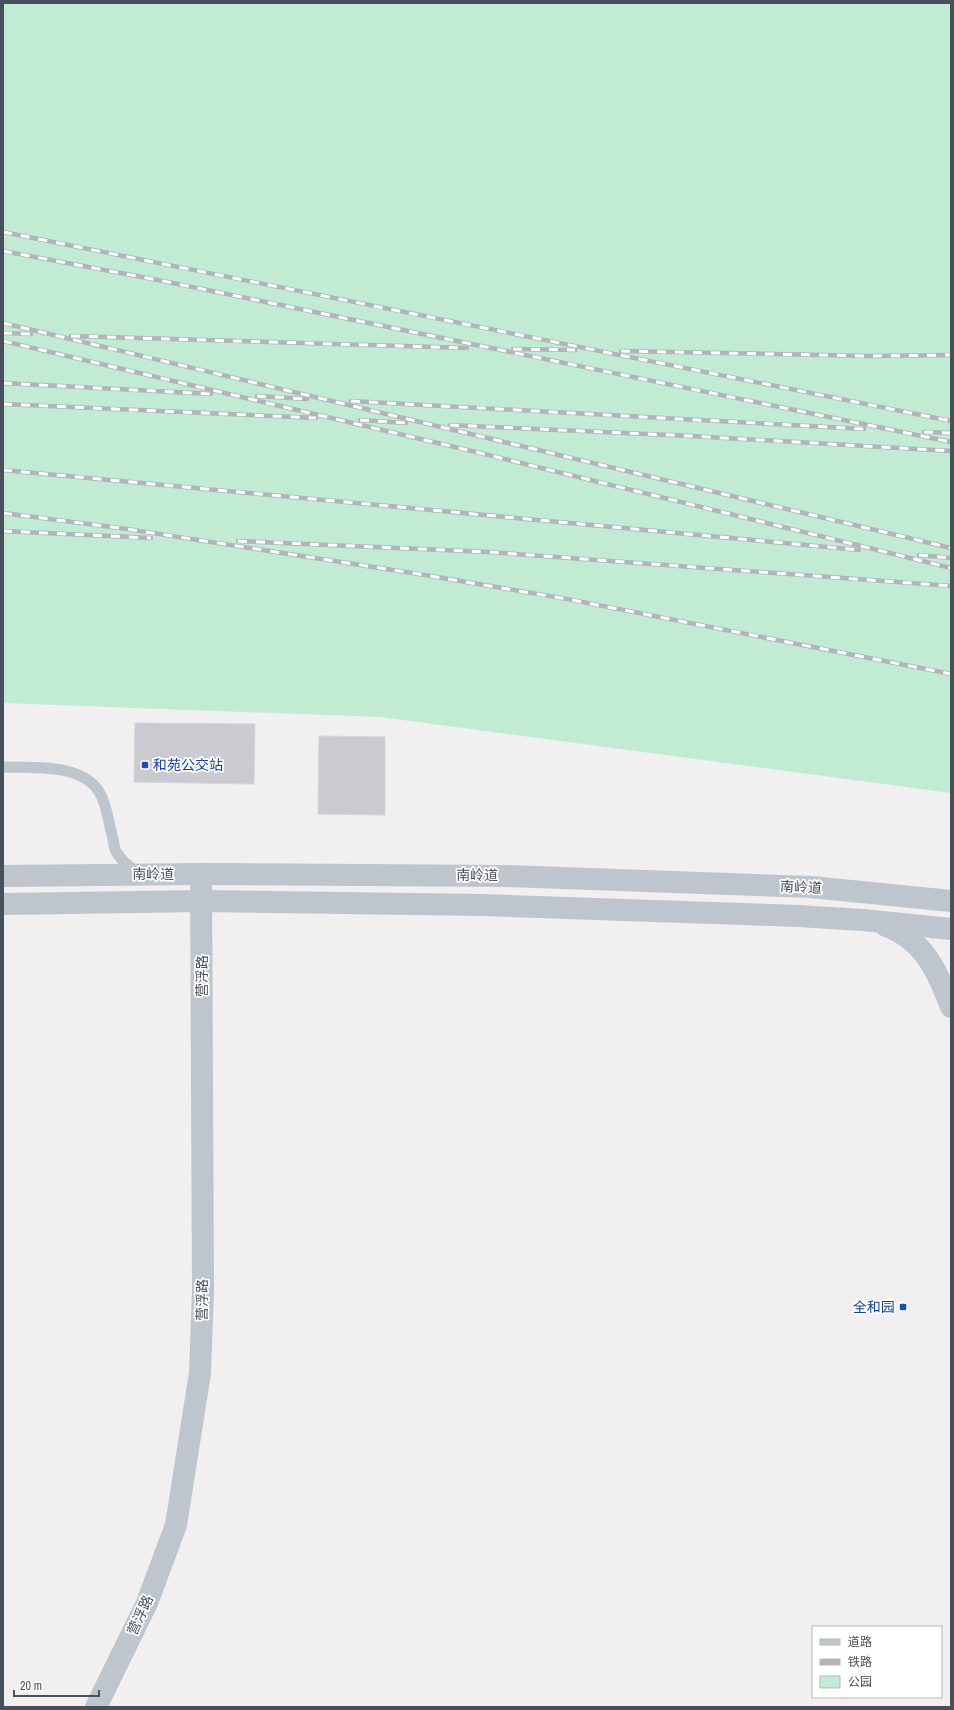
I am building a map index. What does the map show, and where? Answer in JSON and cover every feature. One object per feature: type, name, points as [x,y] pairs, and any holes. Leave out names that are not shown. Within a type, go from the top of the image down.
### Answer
[{"type":"street","name":"南岭道","points":[[3,876],[141,874],[505,876],[811,887],[951,901]]},
{"type":"street","name":"营浮路","points":[[96,1707],[147,1604],[176,1525],[200,1373],[203,1291],[201,874]]},
{"type":"street","points":[[868,892],[899,901],[919,910],[928,915],[948,931]]},
{"type":"street","name":"南岭道","points":[[3,904],[202,902],[482,905],[798,916],[864,920],[948,931]]},
{"type":"street","points":[[864,920],[878,923],[901,933],[922,950],[938,974],[951,1007]]},
{"type":"lane","points":[[3,767],[55,769],[81,776],[93,784],[102,796],[108,814],[116,852],[131,868],[141,874]]},
{"type":"lane","points":[[3,900],[24,904]]},
{"type":"green space","points":[[3,3],[951,3],[951,793],[380,717],[3,703]]},
{"type":"building","points":[[135,723],[255,724],[254,784],[134,782]]},
{"type":"building","points":[[319,736],[385,737],[385,815],[318,814]]},
{"type":"railway","points":[[3,232],[951,421]]},
{"type":"railway","points":[[3,251],[163,281],[951,442]]},
{"type":"railway","points":[[3,323],[951,548]]},
{"type":"railway","points":[[3,333],[31,334]]},
{"type":"railway","points":[[71,336],[467,348]]},
{"type":"railway","points":[[3,341],[476,452],[951,568]]},
{"type":"railway","points":[[513,349],[575,350]]},
{"type":"railway","points":[[621,351],[870,356],[951,355]]},
{"type":"railway","points":[[3,383],[211,394]]},
{"type":"railway","points":[[257,396],[307,399]]},
{"type":"railway","points":[[351,401],[864,429]]},
{"type":"railway","points":[[3,404],[316,418]]},
{"type":"railway","points":[[360,420],[406,423]]},
{"type":"railway","points":[[450,425],[691,436],[951,451]]},
{"type":"railway","points":[[924,432],[951,433]]},
{"type":"railway","points":[[3,470],[859,550]]},
{"type":"railway","points":[[3,513],[127,529],[425,575],[567,599],[951,674]]},
{"type":"railway","points":[[3,531],[151,538]]},
{"type":"railway","points":[[238,541],[489,552],[951,586]]},
{"type":"railway","points":[[919,555],[951,558]]},
{"type":"place","name":"和苑公交站","points":[[145,765]]},
{"type":"place","name":"全和园","points":[[903,1307]]}]
